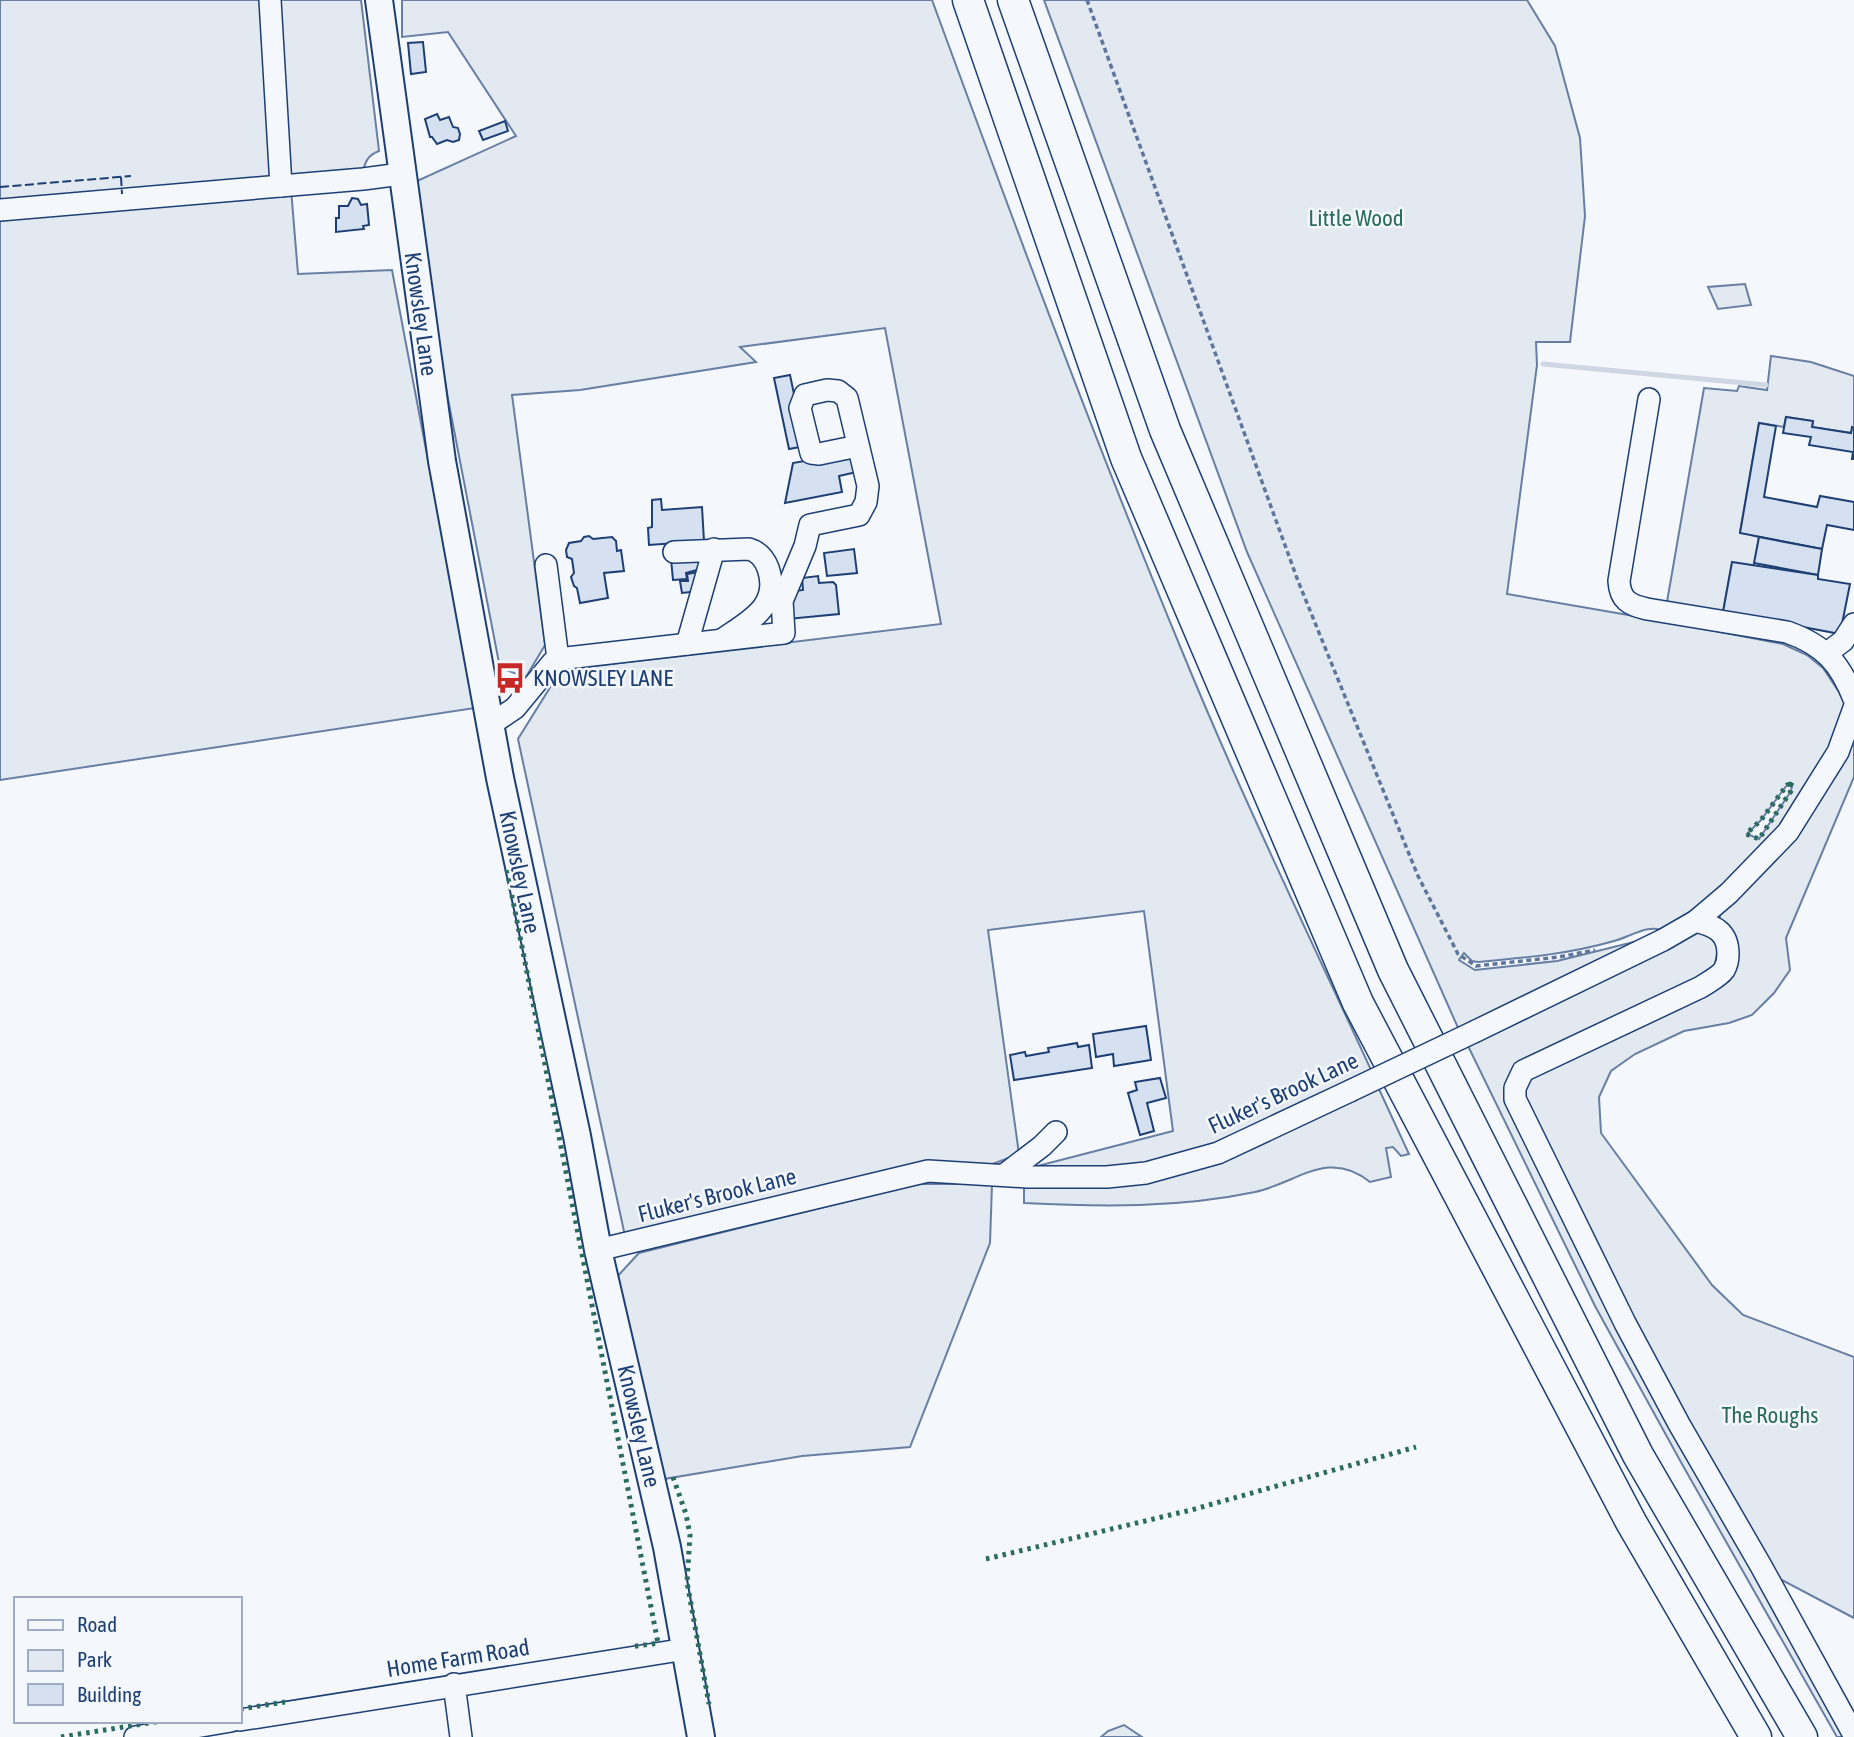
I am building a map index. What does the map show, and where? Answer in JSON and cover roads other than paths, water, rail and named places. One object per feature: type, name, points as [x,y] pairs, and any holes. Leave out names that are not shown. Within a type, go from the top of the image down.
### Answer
[{"type":"highway","points":[[968,0],[1126,458],[1358,1003],[1631,1522],[1756,1737]]},
{"type":"highway","points":[[1013,0],[1165,430],[1393,970],[1638,1455],[1802,1737]]},
{"type":"main road","name":"Knowsley Lane","points":[[379,0],[442,461],[490,724],[577,1136],[598,1250],[667,1547],[701,1737]]},
{"type":"street","points":[[270,0],[281,186]]},
{"type":"street","points":[[0,210],[401,174]]},
{"type":"street","points":[[1649,399],[1619,580],[1624,600],[1631,606],[1787,632],[1808,639],[1827,653],[1854,699]]},
{"type":"street","points":[[490,724],[515,708],[558,659],[784,634],[782,601],[805,546],[810,525],[859,515],[866,502],[868,486],[858,446]]},
{"type":"street","points":[[674,552],[714,549],[756,551],[765,562],[771,579],[771,589],[763,610],[720,641]]},
{"type":"street","points":[[687,645],[714,549]]},
{"type":"street","points":[[546,565],[558,659]]},
{"type":"street","points":[[1827,653],[1843,641],[1854,624]]},
{"type":"street","name":"Fluker's Brook Lane","points":[[598,1250],[928,1171],[1107,1177],[1146,1174],[1218,1153],[1476,1031],[1663,940],[1696,921],[1729,893],[1788,832],[1838,752],[1854,708]]},
{"type":"street","points":[[1696,921],[1712,925],[1724,933],[1728,960],[1723,972],[1700,987],[1523,1071],[1515,1088],[1515,1099],[1631,1334],[1854,1735]]},
{"type":"street","points":[[1004,1175],[1056,1132]]},
{"type":"street","name":"Home Farm Road","points":[[242,1720],[454,1684],[686,1650]]},
{"type":"street","points":[[454,1684],[461,1737]]},
{"type":"street","points":[[135,1737],[219,1723]]},
{"type":"waterway","points":[[1543,364],[1766,385]]},
{"type":"place","name":"KNOWSLEY LANE","points":[[510,678]]},
{"type":"park label","name":"Little Wood","points":[[1356,218]]},
{"type":"park label","name":"The Roughs","points":[[1770,1415]]}]
